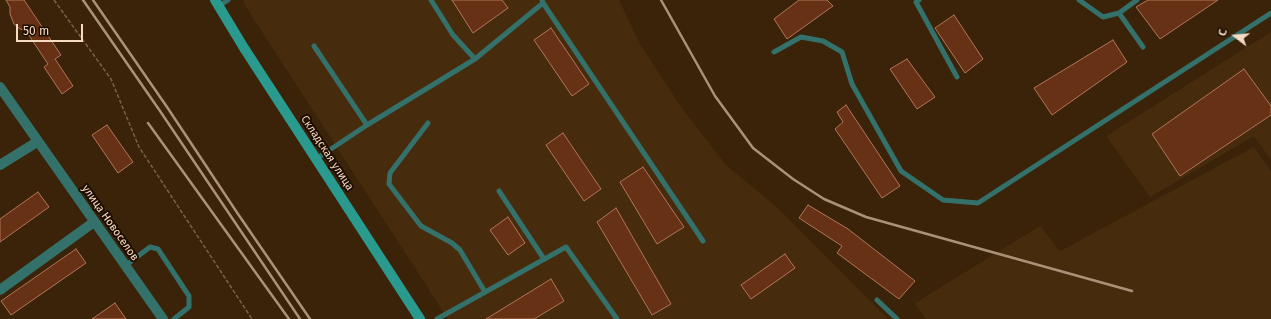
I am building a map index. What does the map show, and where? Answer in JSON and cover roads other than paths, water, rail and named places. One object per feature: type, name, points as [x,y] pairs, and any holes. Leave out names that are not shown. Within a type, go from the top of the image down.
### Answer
[{"type":"main road","name":"Складская улица","points":[[217,3],[244,48],[420,319]]},
{"type":"street","name":"улица Новоселов","points":[[0,87],[37,142],[164,319]]},
{"type":"street","points":[[1,163],[37,142]]},
{"type":"street","points":[[0,290],[94,222]]},
{"type":"lane","points":[[217,3],[228,0]]},
{"type":"lane","points":[[431,0],[453,34],[475,59]]},
{"type":"lane","points":[[919,0],[916,2],[957,77]]},
{"type":"lane","points":[[1079,0],[1103,17],[1119,13],[1137,0]]},
{"type":"lane","points":[[316,159],[367,125],[475,59],[542,2],[703,241]]},
{"type":"lane","points":[[1119,13],[1144,47]]},
{"type":"lane","points":[[774,52],[801,37],[823,41],[842,52],[852,84],[901,171],[943,200],[978,203],[1271,13]]},
{"type":"lane","points":[[314,46],[367,125]]},
{"type":"lane","points":[[428,123],[390,173],[389,184],[421,226],[452,243],[460,250],[484,292]]},
{"type":"lane","points":[[499,191],[544,259]]},
{"type":"lane","points":[[125,266],[150,247],[158,249],[189,296],[189,307],[174,319]]},
{"type":"lane","points":[[437,319],[566,247],[617,319]]},
{"type":"lane","points":[[877,300],[897,319]]},
{"type":"railway","points":[[83,0],[160,111],[300,319]]},
{"type":"railway","points":[[93,0],[310,319]]},
{"type":"railway","points":[[661,0],[715,96],[753,148],[793,179],[824,199],[866,217],[1132,291]]},
{"type":"railway","points":[[148,123],[289,319]]}]
